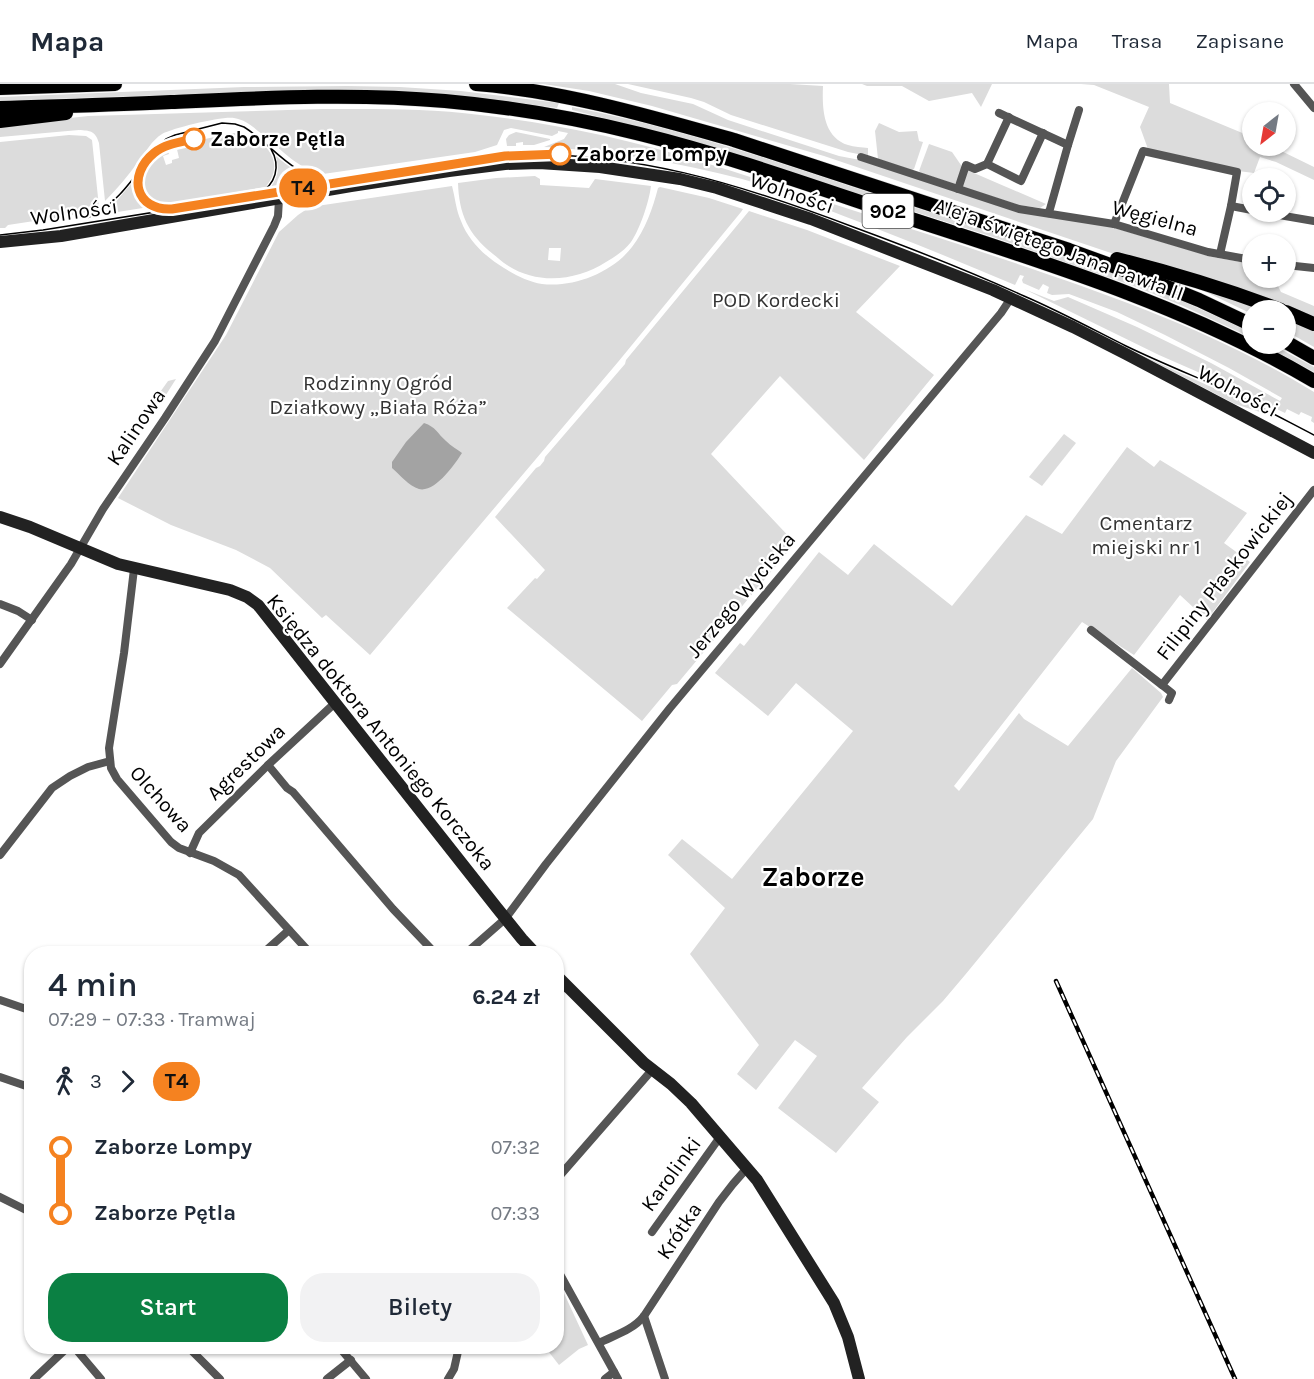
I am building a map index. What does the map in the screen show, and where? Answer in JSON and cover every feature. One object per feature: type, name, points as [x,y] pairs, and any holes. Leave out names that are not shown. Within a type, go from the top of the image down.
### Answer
[{"type":"main road","points":[[0,88],[115,84]]},
{"type":"main road","name":"Aleja świętego Jana Pawła II","points":[[476,84],[578,100],[686,126],[743,143],[1035,238],[1135,274],[1242,320]]},
{"type":"main road","name":"Aleja świętego Jana Pawła II","points":[[0,108],[293,98],[414,99],[490,106],[600,124],[743,163],[1116,287],[1207,325],[1264,352],[1314,381]]},
{"type":"main road","points":[[0,121],[61,114],[110,105]]},
{"type":"main road","points":[[1035,238],[1140,265],[1254,300]]},
{"type":"main road","points":[[1296,316],[1314,324]]},
{"type":"main road","points":[[1296,348],[1314,358]]},
{"type":"street","points":[[1294,84],[1314,108]]},
{"type":"street","points":[[1048,213],[1079,110]]},
{"type":"street","points":[[999,113],[1068,145]]},
{"type":"street","points":[[958,189],[966,165],[975,169],[987,164],[1009,117]]},
{"type":"street","points":[[987,164],[1021,181],[1043,133]]},
{"type":"street","points":[[1114,224],[1143,151],[1237,172],[1220,254]]},
{"type":"street","name":"Węgielna","points":[[861,158],[1019,209],[1114,224],[1242,258]]},
{"type":"street","name":"Wolności","points":[[0,242],[61,236],[449,171],[505,164],[566,165],[680,178],[782,209],[1011,298],[1126,354],[1314,453]]},
{"type":"street","name":"Kalinowa","points":[[0,664],[80,549],[103,509],[221,330],[274,226],[278,216],[279,199]]},
{"type":"street","points":[[1231,206],[1242,208]]},
{"type":"street","points":[[1296,218],[1314,221]]},
{"type":"street","points":[[1296,266],[1314,268]]},
{"type":"street","name":"Jerzego Wyciska","points":[[474,946],[505,919],[659,721],[1011,298]]},
{"type":"street","name":"Filipiny Płaskowickiej","points":[[1162,685],[1314,490]]},
{"type":"street","name":"Księdza doktora Antoniego Korczoka","points":[[0,517],[30,527],[118,564],[221,588],[247,597],[258,605],[505,919],[529,946]]},
{"type":"street","name":"Olchowa","points":[[134,569],[124,653],[111,732],[110,761],[117,780],[171,842],[179,848],[214,861],[239,875],[304,946]]},
{"type":"street","points":[[0,604],[32,620]]},
{"type":"street","name":"Filipiny Płaskowickiej","points":[[1091,630],[1172,693],[1169,700]]},
{"type":"street","name":"Agrestowa","points":[[190,853],[199,833],[335,703]]},
{"type":"street","points":[[0,855],[52,788],[87,767],[110,761]]},
{"type":"street","points":[[268,765],[393,909],[428,946]]},
{"type":"street","points":[[271,946],[289,930]]},
{"type":"street","points":[[564,982],[639,1059],[691,1103],[747,1168],[834,1304],[848,1337],[859,1379]]},
{"type":"street","points":[[0,1000],[24,1008]]},
{"type":"street","points":[[564,1170],[652,1070]]},
{"type":"street","points":[[0,1077],[24,1085]]},
{"type":"street","name":"Karolinki","points":[[652,1232],[720,1137]]},
{"type":"street","name":"Krótka","points":[[599,1343],[638,1324],[719,1202],[747,1168]]},
{"type":"street","points":[[0,1197],[24,1209]]},
{"type":"street","points":[[564,1281],[616,1375],[605,1379]]},
{"type":"street","points":[[644,1316],[665,1379]]},
{"type":"street","points":[[34,1379],[61,1354]]},
{"type":"street","points":[[80,1354],[101,1379]]},
{"type":"street","points":[[195,1354],[220,1379]]},
{"type":"street","points":[[345,1354],[366,1379]]},
{"type":"street","points":[[448,1379],[454,1369],[457,1354]]},
{"type":"street","points":[[327,1379],[351,1360]]},
{"type":"green space","points":[[543,84],[615,84],[641,93],[693,104],[728,120],[1018,211],[1111,227],[1213,257],[1242,262],[1242,288],[1279,288],[1281,292],[1314,306],[1314,319],[1296,313],[1296,300],[1260,300],[1191,276],[1108,252],[824,156],[652,106],[589,91]]},
{"type":"green space","points":[[628,84],[823,86],[824,112],[833,136],[850,146],[868,148],[868,156],[848,152],[731,115],[691,98]]},
{"type":"green space","points":[[862,84],[992,84],[981,107],[972,93],[929,101],[902,86]]},
{"type":"green space","points":[[1081,84],[1169,84],[1170,103],[1242,133],[1242,156],[1291,156],[1314,167],[1314,180],[1296,171],[1296,168],[1289,168],[1260,157],[1256,168],[1242,168],[1242,172],[1148,149],[1140,127],[1149,107],[1094,85]]},
{"type":"green space","points":[[347,86],[461,91],[559,103],[557,108],[443,95],[320,92],[0,101],[0,97],[244,87]]},
{"type":"green space","points":[[572,107],[657,126],[740,150],[1054,252],[1168,295],[1242,328],[1242,333],[1139,288],[990,236],[690,140],[572,110]]},
{"type":"green space","points":[[323,109],[441,111],[535,122],[645,146],[958,244],[1095,291],[1185,326],[1245,354],[1314,392],[1314,423],[1311,421],[1312,417],[1301,412],[1299,415],[1287,409],[1285,413],[1024,289],[1054,301],[1068,297],[1211,363],[1280,401],[1282,398],[1229,368],[1117,312],[1069,294],[1052,295],[1047,293],[1049,287],[1043,284],[1039,290],[1023,283],[1024,276],[1020,275],[1015,285],[907,240],[742,179],[644,158],[544,147],[564,139],[568,133],[558,131],[552,136],[511,128],[504,130],[497,145],[475,152],[323,174],[298,164],[246,122],[234,118],[219,119],[162,134],[105,201],[99,143],[92,132],[79,130],[0,137],[0,126],[88,116]]},
{"type":"green space","points":[[879,123],[899,132],[917,131],[919,141],[923,142],[914,169],[878,159],[875,131]]},
{"type":"green space","points":[[516,132],[550,140],[534,145],[523,145],[523,142],[516,143],[516,146],[507,146],[506,139]]},
{"type":"green space","points":[[234,133],[249,136],[258,141],[267,148],[273,158],[272,178],[266,187],[156,206],[141,192],[141,175],[151,159],[158,153],[167,148],[169,154],[163,156],[166,165],[179,158],[176,145]]},
{"type":"green space","points":[[69,135],[86,136],[92,140],[99,207],[80,214],[0,228],[0,142]]},
{"type":"green space","points":[[929,144],[952,152],[963,168],[955,184],[919,171]]},
{"type":"green space","points":[[276,156],[305,176],[316,180],[271,187],[278,172]]},
{"type":"green space","points":[[967,170],[1046,204],[1040,208],[1019,205],[963,187]]},
{"type":"green space","points":[[535,176],[540,179],[540,185],[589,188],[595,179],[651,186],[638,230],[623,251],[582,273],[570,277],[544,278],[531,276],[505,264],[477,239],[467,223],[460,204],[458,183]],"holes":[[[549,248],[561,248],[560,261],[548,260]]]},
{"type":"green space","points":[[135,179],[139,194],[149,207],[105,214],[106,211]]},
{"type":"green space","name":"Rodzinny Ogród Działkowy „Biała Róża”","points":[[452,186],[464,229],[479,248],[491,259],[527,280],[554,285],[580,281],[604,271],[624,256],[641,233],[660,187],[709,198],[743,209],[618,362],[370,655],[326,615],[322,618],[270,568],[236,550],[171,525],[118,498],[226,335],[279,232],[310,207]]},
{"type":"green space","name":"POD Kordecki","points":[[749,211],[807,230],[900,266],[856,312],[934,375],[864,460],[780,376],[711,454],[795,543],[677,684],[672,685],[642,721],[507,608],[545,570],[495,517],[625,364]]},
{"type":"green space","points":[[1204,291],[1242,302],[1242,309]]},
{"type":"green space","points":[[1296,321],[1314,329],[1314,347],[1296,337]]},
{"type":"green space","points":[[1139,354],[1264,411],[1263,413],[1235,404]]},
{"type":"green space","points":[[1281,354],[1290,354],[1314,367],[1314,372]]},
{"type":"green space","points":[[176,379],[162,401],[159,399],[158,395],[168,381]]},
{"type":"green space","points":[[1064,434],[1076,443],[1042,486],[1029,477]]},
{"type":"green space","name":"Cmentarz miejski nr 1","points":[[1127,447],[1154,467],[1160,460],[1247,513],[1224,543],[1250,562],[1207,620],[1180,595],[1134,655],[1082,622],[954,786],[959,791],[1019,713],[1024,719],[1068,746],[1132,668],[1163,697],[1116,761],[1093,819],[943,1001],[907,1037],[862,1088],[879,1102],[836,1153],[778,1108],[817,1056],[795,1040],[756,1090],[737,1074],[759,1045],[690,954],[725,908],[668,855],[682,839],[732,879],[853,731],[796,683],[768,716],[715,673],[740,643],[744,646],[819,552],[848,575],[874,544],[952,606],[1026,515],[1062,534]]},
{"type":"green space","points":[[564,1293],[588,1345],[579,1349],[559,1365],[550,1354],[564,1354]]},
{"type":"shaded area","points":[[424,423],[434,428],[448,443],[462,453],[438,482],[431,487],[419,489],[408,483],[392,468],[392,462],[406,442]]},
{"type":"tram line","points":[[87,218],[108,206],[166,139],[222,123],[244,127],[294,167],[305,173],[330,179]]},
{"type":"tram line","name":"T4","points":[[194,139],[159,149],[141,169],[138,187],[142,196],[152,206],[172,209],[454,163],[505,156],[560,154]]},
{"type":"tram line","points":[[258,194],[269,186],[275,174],[276,162],[271,149]]},
{"type":"tram line","points":[[0,235],[505,156],[551,155],[640,164],[728,184],[771,197],[941,260],[1050,308],[1138,352],[1233,393],[1314,435]]},
{"type":"tram line","points":[[140,170],[138,184],[142,196],[151,205],[164,209]]},
{"type":"railway","points":[[1056,981],[1235,1379]]},
{"type":"place","name":"Zaborze Pętla","points":[[194,139]]},
{"type":"place","name":"Zaborze Lompy","points":[[560,154]]},
{"type":"district","name":"Zaborze","points":[[813,877]]}]
